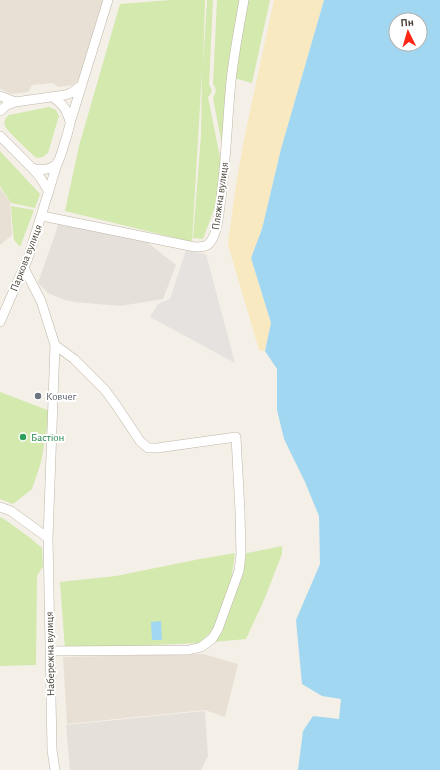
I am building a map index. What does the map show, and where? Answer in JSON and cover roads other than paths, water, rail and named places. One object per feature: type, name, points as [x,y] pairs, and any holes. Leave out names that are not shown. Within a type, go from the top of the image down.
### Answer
[{"type":"street","points":[[70,123],[108,0]]},
{"type":"street","name":"Пляжна вулиця","points":[[42,216],[195,247],[207,245],[211,241],[218,218],[222,196],[231,81],[244,0]]},
{"type":"street","points":[[0,112],[7,105],[15,102],[71,93],[81,86]]},
{"type":"street","points":[[0,96],[15,102]]},
{"type":"street","points":[[53,97],[62,103],[67,112],[70,123]]},
{"type":"street","name":"Паркова вулиця","points":[[0,322],[24,268],[42,216],[70,123]]},
{"type":"street","points":[[0,136],[40,177],[49,192]]},
{"type":"street","points":[[32,168],[39,170],[46,169],[52,167],[58,161]]},
{"type":"street","name":"Набережна вулиця","points":[[24,268],[41,301],[55,345],[48,538],[52,750],[55,770]]},
{"type":"street","points":[[50,652],[189,650],[201,647],[212,639],[218,629],[239,571],[241,555],[236,437],[148,448],[140,441],[116,405],[97,382],[74,359],[55,345]]},
{"type":"street","points":[[0,507],[12,512],[48,538]]},
{"type":"water","points":[[324,0],[440,0],[440,770],[298,770],[303,731],[313,716],[339,719],[341,699],[322,696],[302,684],[296,620],[320,564],[319,516],[305,482],[284,439],[277,410],[277,369],[265,351],[271,323],[251,258],[262,229],[281,149]]},
{"type":"water","points":[[161,621],[162,640],[152,640],[151,622]]},
{"type":"place","name":"Ковчег","points":[[38,396]]},
{"type":"place","name":"Бастіон","points":[[23,437]]}]
